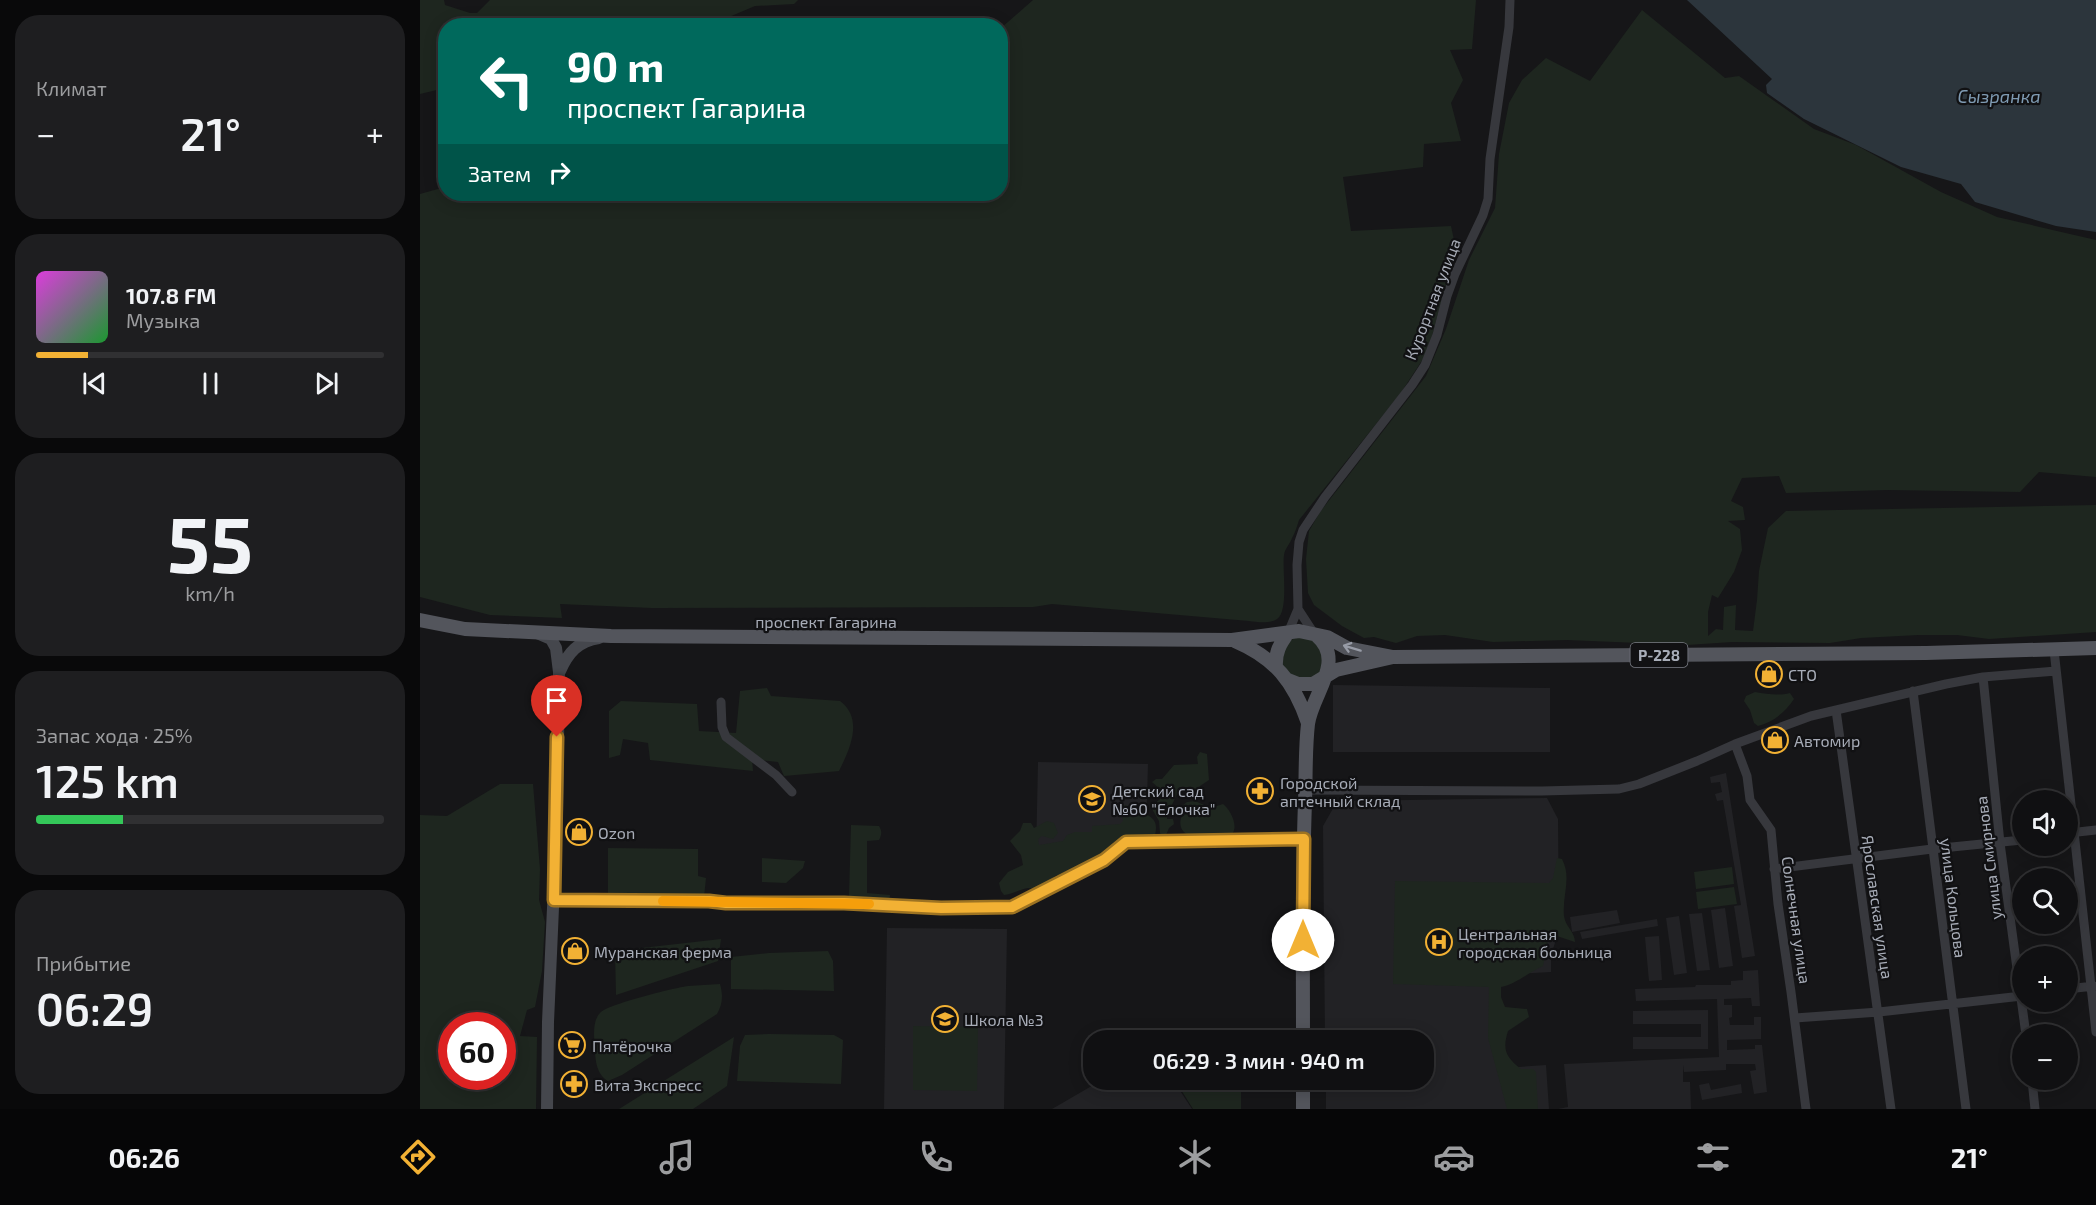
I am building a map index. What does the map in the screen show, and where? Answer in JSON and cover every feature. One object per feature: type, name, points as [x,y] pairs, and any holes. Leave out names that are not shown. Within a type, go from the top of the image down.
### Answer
[{"type":"main road","name":"проспект Гагарина","points":[[420,620],[465,629],[611,636],[1232,640],[1288,633]]},
{"type":"main road","name":"Р-228","points":[[1288,633],[1313,632],[1347,648],[1393,657]]},
{"type":"main road","points":[[1303,1030],[1304,839],[1308,723],[1316,695],[1327,675],[1329,652],[1326,645],[1313,632]]},
{"type":"main road","points":[[536,633],[551,639],[556,648],[559,672],[554,900],[548,1022],[548,1109]]},
{"type":"main road","points":[[1288,633],[1279,646],[1276,667],[1288,680],[1300,701],[1308,723]]},
{"type":"main road","points":[[559,672],[577,645],[588,639],[611,636]]},
{"type":"main road","name":"проспект Гагарина","points":[[1232,640],[1254,649],[1276,667]]},
{"type":"main road","name":"Р-228","points":[[1288,680],[1298,684],[1312,684],[1352,665],[1393,657],[1926,653],[2096,648]]},
{"type":"main road","points":[[1303,1090],[1303,1109]]},
{"type":"street","name":"Курортная улица","points":[[1288,633],[1298,609],[1297,566],[1299,542],[1303,530],[1325,497],[1412,386],[1425,365],[1437,335],[1455,274],[1488,199],[1490,159],[1509,27],[1510,0]]},
{"type":"street","points":[[1298,609],[1313,632]]},
{"type":"street","points":[[2055,650],[2066,790]]},
{"type":"street","points":[[1305,790],[1619,789],[1658,777],[1785,725],[1836,710],[1983,677],[2056,670]]},
{"type":"street","name":"улица Смирнова","points":[[1983,677],[2000,843],[2014,946]]},
{"type":"street","name":"улица Кольцова","points":[[1913,691],[1966,1109]]},
{"type":"street","points":[[721,702],[722,727],[726,737],[776,775],[792,792]]},
{"type":"street","name":"Ярославская улица","points":[[1836,710],[1891,1109]]},
{"type":"street","name":"Солнечная улица","points":[[1735,744],[1747,776],[1750,800],[1771,830],[1774,869],[1806,1109]]},
{"type":"street","points":[[2078,832],[2096,830]]},
{"type":"street","points":[[554,900],[709,901],[736,904],[844,903],[941,908],[1012,907],[1104,860],[1126,842],[1304,839]]},
{"type":"street","points":[[1774,869],[2012,841]]},
{"type":"street","points":[[2073,856],[2093,986],[2096,1032]]},
{"type":"street","points":[[2078,988],[2093,986]]},
{"type":"street","points":[[1795,1018],[1952,1005],[2012,997]]},
{"type":"street","points":[[2032,1090],[2035,1109]]},
{"type":"shaded area","points":[[420,0],[444,0],[445,5],[477,13],[490,0],[798,0],[794,4],[755,6],[727,18],[438,18],[438,90],[420,94]]},
{"type":"shaded area","points":[[1033,0],[1476,0],[1472,49],[1450,50],[1463,80],[1451,103],[1461,141],[1424,144],[1423,167],[1343,177],[1351,231],[1451,226],[1454,240],[1451,266],[1432,336],[1423,359],[1400,394],[1299,520],[1285,553],[1283,608],[1277,619],[1270,622],[1259,622],[1052,604],[1033,607],[652,608],[560,604],[562,618],[490,615],[420,597],[420,194],[438,189],[438,201],[1008,201],[1008,22]]},
{"type":"shaded area","points":[[1642,10],[1725,78],[1739,76],[1814,129],[1856,145],[1941,192],[1997,217],[2096,240],[2096,477],[2039,472],[2020,492],[1887,490],[1786,493],[1779,476],[1742,478],[1731,501],[1743,507],[1745,520],[1728,521],[1740,529],[1742,550],[1734,572],[1718,598],[1712,595],[1708,612],[1708,636],[1716,629],[1723,630],[1724,607],[1736,605],[1735,630],[1753,631],[1759,571],[1768,528],[1786,511],[2096,505],[2096,632],[1989,639],[1957,635],[1918,635],[1861,638],[1830,643],[1732,642],[1687,645],[1567,640],[1493,642],[1445,635],[1417,636],[1396,643],[1374,637],[1364,638],[1342,626],[1314,605],[1308,593],[1306,559],[1309,531],[1320,512],[1426,376],[1446,329],[1469,260],[1495,208],[1499,154],[1509,103],[1522,80],[1546,58],[1590,81]]},
{"type":"shaded area","points":[[1302,637],[1317,644],[1324,659],[1317,674],[1302,681],[1287,674],[1280,659],[1287,644]]},
{"type":"shaded area","points":[[1333,685],[1550,688],[1550,752],[1333,752]]},
{"type":"shaded area","points":[[767,688],[771,696],[840,701],[847,708],[852,716],[853,734],[839,771],[784,776],[778,762],[752,759],[753,771],[650,760],[648,743],[623,739],[620,755],[609,758],[609,711],[621,701],[697,704],[699,731],[736,733],[740,691]]},
{"type":"shaded area","points":[[1755,692],[1777,695],[1790,693],[1794,699],[1779,716],[1758,726],[1754,723],[1744,701],[1746,696]]},
{"type":"shaded area","points":[[1200,752],[1207,754],[1209,780],[1200,786],[1194,796],[1190,796],[1184,788],[1180,788],[1167,815],[1167,819],[1173,819],[1174,824],[1166,835],[1162,836],[1159,821],[1152,809],[1162,797],[1163,792],[1152,782],[1162,779],[1174,765],[1198,764],[1197,757]]},
{"type":"shaded area","name":"Детский сад №60 \"Елочка\"","points":[[1038,762],[1148,764],[1146,834],[1036,855]]},
{"type":"shaded area","points":[[1726,773],[1755,956],[1742,958],[1734,906],[1741,905],[1723,800],[1717,801],[1715,794],[1722,792],[1720,782],[1711,783],[1710,777]]},
{"type":"shaded area","points":[[500,784],[533,784],[540,869],[539,900],[545,922],[542,971],[535,1007],[527,1010],[520,1036],[537,1037],[536,1109],[420,1109],[420,815],[447,816]]},
{"type":"shaded area","name":"Центральная городская больница","points":[[1547,798],[1558,819],[1559,929],[1551,956],[1551,972],[1500,975],[1504,1068],[1546,1065],[1549,1109],[1326,1109],[1326,1090],[1434,1090],[1434,1030],[1325,1030],[1323,826],[1335,805],[1343,801]]},
{"type":"shaded area","points":[[1195,801],[1211,808],[1223,804],[1233,818],[1235,827],[1232,834],[1210,839],[1191,836],[1184,832],[1180,825],[1182,815],[1178,813],[1178,809],[1187,802]]},
{"type":"shaded area","points":[[1123,805],[1154,820],[1156,828],[1154,840],[1126,841],[1104,858],[1062,880],[1057,875],[1037,890],[1028,888],[1004,895],[1001,891],[999,883],[1008,872],[1023,865],[1021,855],[1010,841],[1020,831],[1023,823],[1031,823],[1034,828],[1047,821],[1054,823],[1058,833],[1053,839],[1042,836],[1038,839],[1039,845],[1063,841],[1067,835],[1075,832],[1092,832],[1092,826],[1120,824],[1123,821],[1121,808]]},
{"type":"shaded area","points":[[851,825],[879,826],[880,828],[879,840],[867,841],[867,893],[890,895],[889,903],[863,901],[849,897]]},
{"type":"shaded area","points":[[608,848],[698,849],[698,876],[706,878],[704,897],[608,895]]},
{"type":"shaded area","points":[[762,858],[805,861],[803,868],[786,883],[762,882]]},
{"type":"shaded area","points":[[1557,858],[1562,859],[1565,866],[1564,916],[1575,942],[1554,935],[1549,937],[1543,966],[1501,987],[1501,997],[1505,1007],[1527,1009],[1529,1017],[1508,1031],[1505,1043],[1512,1061],[1521,1069],[1533,1069],[1536,1072],[1538,1109],[1507,1109],[1488,1038],[1489,987],[1393,984],[1395,881],[1549,883],[1553,878]]},
{"type":"shaded area","points":[[1732,867],[1734,884],[1696,889],[1694,872]]},
{"type":"shaded area","points":[[1734,887],[1737,904],[1698,909],[1696,892]]},
{"type":"shaded area","points":[[1725,908],[1733,966],[1719,968],[1711,910]]},
{"type":"shaded area","points":[[1617,910],[1620,923],[1572,932],[1570,917]]},
{"type":"shaded area","points":[[1702,913],[1710,970],[1697,971],[1689,914]]},
{"type":"shaded area","points":[[1679,916],[1687,973],[1674,975],[1666,918]]},
{"type":"shaded area","points":[[1657,919],[1658,926],[1582,939],[1580,932]]},
{"type":"shaded area","name":"Школа №3","points":[[887,928],[1007,929],[1004,1109],[884,1109]]},
{"type":"shaded area","points":[[1659,936],[1662,980],[1649,981],[1645,937]]},
{"type":"shaded area","points":[[721,939],[718,961],[616,995],[615,951]]},
{"type":"shaded area","points":[[828,951],[833,961],[834,991],[731,989],[731,957]]},
{"type":"shaded area","points":[[1758,970],[1760,1006],[1752,1006],[1751,998],[1724,999],[1724,1005],[1732,1005],[1730,1025],[1754,1025],[1754,1017],[1761,1017],[1761,1039],[1727,1040],[1727,1050],[1755,1049],[1755,1045],[1762,1045],[1767,1092],[1754,1094],[1750,1071],[1756,1070],[1755,1064],[1726,1064],[1726,1070],[1684,1072],[1683,1065],[1683,1082],[1690,1082],[1691,1109],[1558,1109],[1568,1107],[1564,1064],[1719,1057],[1717,999],[1636,1001],[1635,989],[1731,985],[1731,981],[1743,980],[1743,971]]},
{"type":"shaded area","points":[[720,984],[722,999],[717,1014],[622,1075],[608,1081],[601,1075],[596,1062],[594,1035],[597,1016],[600,1013],[628,1001],[669,990]]},
{"type":"shaded area","points":[[1708,1010],[1708,1049],[1633,1049],[1633,1037],[1701,1037],[1701,1024],[1633,1024],[1633,1011]]},
{"type":"shaded area","points":[[913,1026],[978,1027],[977,1091],[913,1090]]},
{"type":"shaded area","points":[[745,1035],[834,1035],[843,1040],[841,1084],[737,1081],[740,1046]]},
{"type":"shaded area","points":[[734,1037],[727,1086],[693,1109],[619,1109]]},
{"type":"shaded area","points":[[1709,1083],[1711,1090],[1741,1084],[1742,1093],[1702,1100],[1699,1085]]},
{"type":"shaded area","points":[[1085,1090],[1180,1090],[1192,1109],[1052,1109]]},
{"type":"shaded area","points":[[1181,1090],[1241,1090],[1241,1109],[1193,1109]]},
{"type":"water","name":"Сызранка","points":[[1687,0],[2096,0],[2096,232],[2056,226],[1975,202],[1961,184],[1901,167],[1804,119],[1767,93],[1766,85],[1772,79]]},
{"type":"slow traffic","points":[[663,901],[869,904]]},
{"type":"place","name":"СТО","points":[[1769,674]]},
{"type":"place","name":"Автомир","points":[[1775,740]]},
{"type":"place","name":"Городской аптечный склад","points":[[1260,791]]},
{"type":"place","name":"Детский сад №60 \"Елочка\"","points":[[1092,799]]},
{"type":"place","name":"Ozon","points":[[579,832]]},
{"type":"place","name":"Центральная городская больница","points":[[1439,942]]},
{"type":"place","name":"Муранская ферма","points":[[575,951]]},
{"type":"place","name":"Школа №3","points":[[945,1019]]},
{"type":"place","name":"Пятёрочка","points":[[572,1045]]},
{"type":"place","name":"Вита Экспресс","points":[[574,1084]]},
{"type":"route","points":[[557,737],[554,900],[844,903],[941,908],[1012,907],[1104,860],[1126,842],[1304,839],[1303,940]]}]
